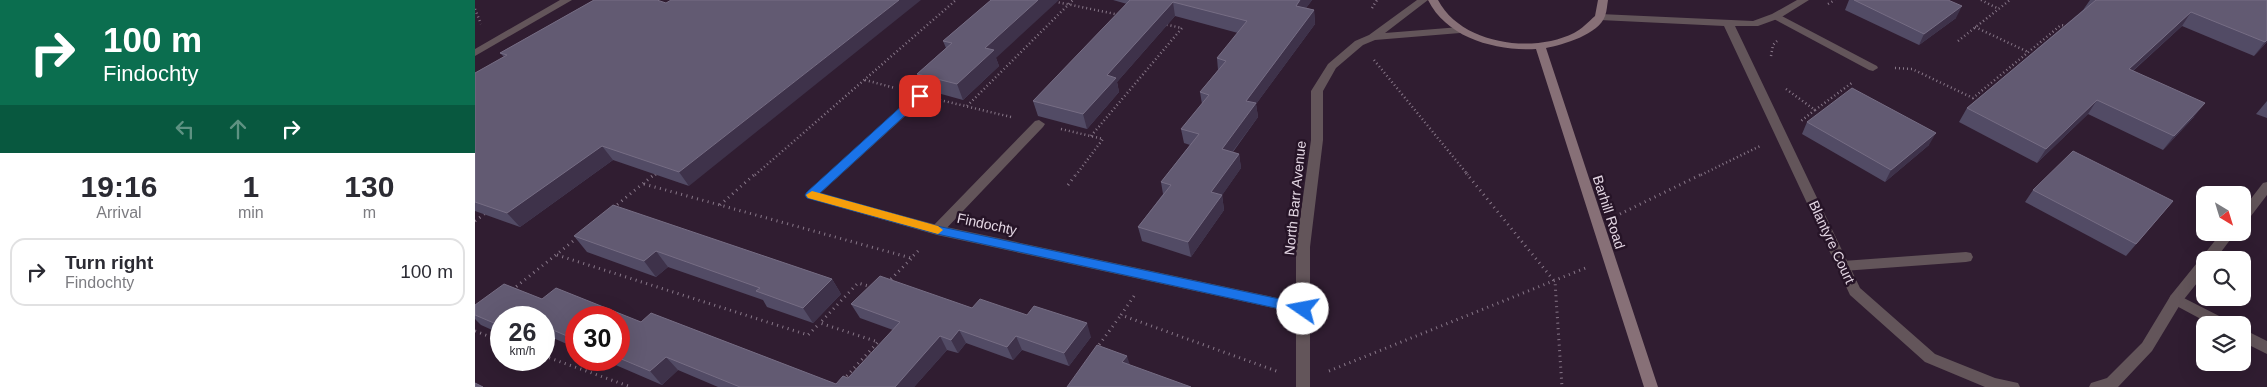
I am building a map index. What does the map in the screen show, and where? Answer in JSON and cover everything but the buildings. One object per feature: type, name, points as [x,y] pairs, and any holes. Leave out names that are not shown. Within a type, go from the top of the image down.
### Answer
[{"type":"street","points":[[475,53],[567,0]]},
{"type":"street","name":"North Barr Avenue","points":[[1303,384],[1303,247],[1317,140],[1317,91],[1332,66],[1359,43],[1373,37],[1423,0]]},
{"type":"street","points":[[1433,0],[1435,10],[1460,30],[1497,43],[1519,46],[1540,46],[1577,35],[1600,16],[1603,0]]},
{"type":"street","points":[[1600,16],[1754,24],[1776,16],[1804,0]]},
{"type":"street","points":[[1776,16],[1873,68]]},
{"type":"street","name":"Blantyre Court","points":[[1728,23],[1855,291],[1930,358],[1994,384],[2013,387]]},
{"type":"street","name":"North Barr Avenue","points":[[1373,37],[1460,30]]},
{"type":"street","name":"Barhill Road","points":[[1540,46],[1651,387]]},
{"type":"street","name":"Findochty","points":[[920,96],[811,195],[937,230],[1303,309]]},
{"type":"street","points":[[937,230],[1039,124]]},
{"type":"street","points":[[2251,207],[2267,186]]},
{"type":"street","points":[[2215,251],[2223,241]]},
{"type":"street","points":[[1843,266],[1966,257]]},
{"type":"street","points":[[2096,387],[2112,383],[2147,347],[2176,300],[2196,275]]},
{"type":"street","points":[[2176,300],[2207,316]]},
{"type":"street","points":[[2251,339],[2267,348]]},
{"type":"path","points":[[719,205],[956,0]]},
{"type":"path","points":[[1047,0],[1125,16]]},
{"type":"path","points":[[967,106],[1073,0]]},
{"type":"path","points":[[1377,0],[1357,32],[1359,43],[1555,282],[1562,387]]},
{"type":"path","points":[[1770,60],[1773,46],[1794,24],[1835,0]]},
{"type":"path","points":[[1981,0],[1999,8]]},
{"type":"path","points":[[1958,41],[2010,0]]},
{"type":"path","points":[[1091,136],[1182,28],[1153,22]]},
{"type":"path","points":[[1622,220],[1619,213],[1782,136],[1873,68],[1912,69],[1973,98],[2061,24],[2070,27]]},
{"type":"path","points":[[1975,27],[2028,52]]},
{"type":"path","points":[[864,80],[920,96],[1103,139],[1068,186]]},
{"type":"path","points":[[1783,86],[1815,110]]},
{"type":"path","points":[[607,214],[659,172]]},
{"type":"path","points":[[644,184],[911,258]]},
{"type":"path","points":[[475,221],[491,209]]},
{"type":"path","points":[[556,255],[807,335],[821,323],[858,283],[881,289],[937,230]]},
{"type":"path","points":[[512,291],[578,237]]},
{"type":"path","points":[[1121,315],[1303,384],[1555,282],[1608,258]]},
{"type":"path","points":[[1091,355],[1149,275]]},
{"type":"path","points":[[821,323],[878,342],[837,387]]},
{"type":"path","points":[[475,332],[490,337]]},
{"type":"path","points":[[555,360],[631,387]]},
{"type":"slow traffic","points":[[812,195],[938,230]]},
{"type":"route","points":[[920,96],[811,195],[937,230],[1303,309]]}]
